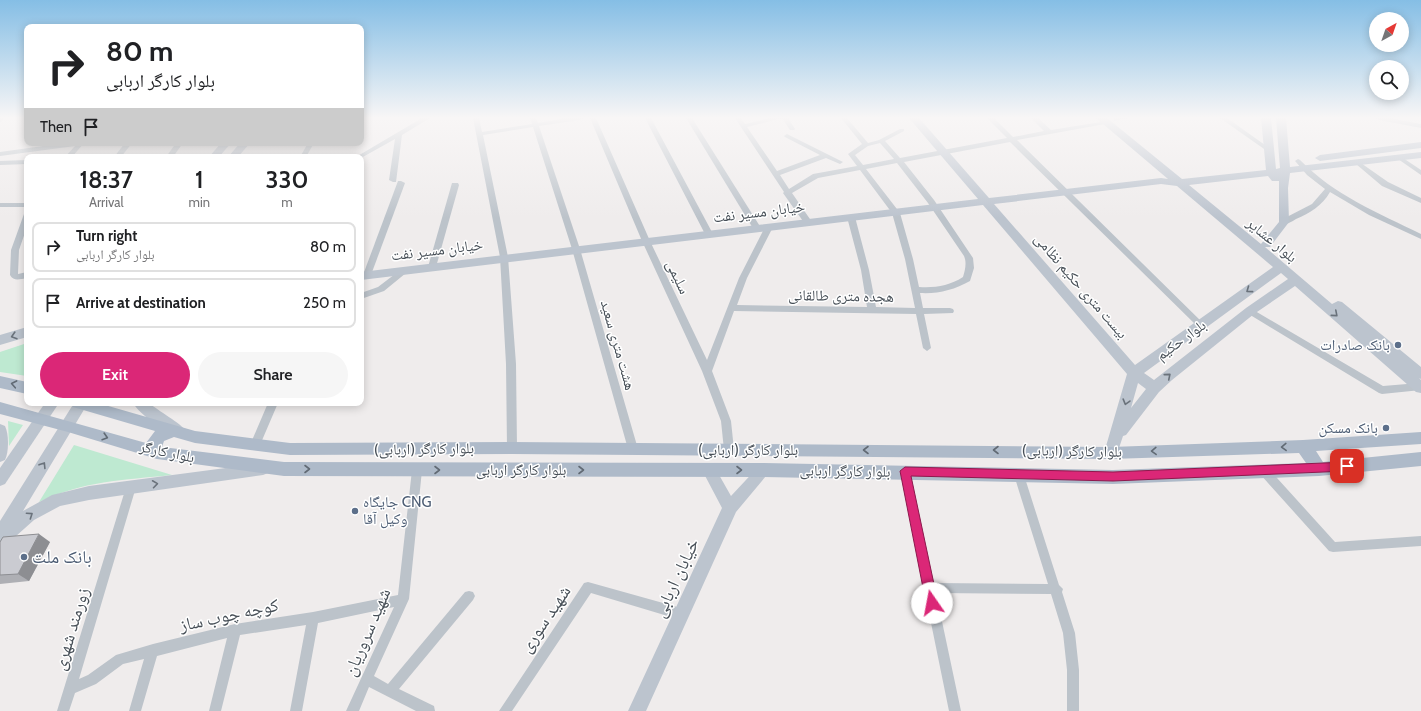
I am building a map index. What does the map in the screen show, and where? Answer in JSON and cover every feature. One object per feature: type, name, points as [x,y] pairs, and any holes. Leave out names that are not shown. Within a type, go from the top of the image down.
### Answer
[{"type":"main road","points":[[0,382],[24,387]]},
{"type":"main road","name":"بلوار کارگر (اربابی)","points":[[90,406],[195,437],[290,448],[371,450],[512,448],[1008,450],[1111,453],[1303,446],[1421,438]]},
{"type":"main road","name":"بلوار کارگر","points":[[0,408],[41,418],[157,453],[268,468]]},
{"type":"main road","points":[[157,453],[152,446],[156,438],[174,431]]},
{"type":"main road","points":[[1303,446],[1319,469]]},
{"type":"main road","name":"بلوار کارگر اربابی","points":[[268,468],[417,470],[905,471],[1019,475],[1113,476],[1319,469],[1421,459]]},
{"type":"street","points":[[0,154],[23,151]]},
{"type":"street","points":[[364,275],[397,182],[399,151]]},
{"type":"street","points":[[482,151],[492,192],[504,257],[511,364],[512,448]]},
{"type":"street","name":"هشت متری سعید","points":[[544,151],[576,249],[633,449]]},
{"type":"street","name":"سلیمی","points":[[607,151],[646,241],[707,371],[726,421],[729,450]]},
{"type":"street","points":[[665,151],[709,234]]},
{"type":"street","points":[[710,151],[757,228]]},
{"type":"street","points":[[760,151],[808,222]]},
{"type":"street","points":[[818,151],[840,162]]},
{"type":"street","points":[[856,151],[851,154],[896,213],[916,290],[927,348]]},
{"type":"street","points":[[891,151],[936,207],[959,245],[968,256],[970,267],[967,279],[954,287],[933,291],[916,290]]},
{"type":"street","points":[[788,193],[816,176],[950,151]]},
{"type":"street","points":[[1024,151],[1201,325]]},
{"type":"street","name":"بلوار عشایر","points":[[1146,151],[1176,179],[1296,279],[1420,387]]},
{"type":"street","points":[[1269,151],[1270,169],[1283,188]]},
{"type":"street","points":[[1284,151],[1285,167],[1283,188],[1284,222]]},
{"type":"street","points":[[1302,165],[1384,151]]},
{"type":"street","name":"بیست متری حکیم نظامی","points":[[945,152],[1134,373],[1154,388]]},
{"type":"street","points":[[775,174],[826,155]]},
{"type":"street","points":[[1302,165],[1358,163],[1421,155]]},
{"type":"street","points":[[1400,158],[1419,170]]},
{"type":"street","points":[[0,163],[24,162]]},
{"type":"street","points":[[1358,163],[1385,184],[1421,201]]},
{"type":"street","points":[[1302,165],[1328,189],[1421,237]]},
{"type":"street","name":"خیابان مسیر نفت","points":[[364,275],[504,257],[1302,165]]},
{"type":"street","name":"بلوار عشایر","points":[[1176,179],[1266,244],[1421,374]]},
{"type":"street","points":[[432,267],[455,185]]},
{"type":"street","points":[[1266,244],[1284,222],[1312,208],[1322,200],[1328,189]]},
{"type":"street","points":[[0,205],[24,204]]},
{"type":"street","points":[[851,217],[866,270],[872,310]]},
{"type":"street","points":[[24,224],[15,250],[14,275],[16,277],[24,276]]},
{"type":"street","points":[[707,371],[731,308],[769,227]]},
{"type":"street","name":"بلوار حکیم","points":[[1111,453],[1134,373],[1281,267]]},
{"type":"street","points":[[364,295],[381,288],[403,271]]},
{"type":"street","name":"بلوار حکیم","points":[[1116,437],[1154,388],[1250,311],[1296,279]]},
{"type":"street","name":"هجده متری طالقانی","points":[[731,308],[950,312]]},
{"type":"street","points":[[1250,311],[1382,390],[1420,387]]},
{"type":"street","points":[[0,340],[24,333]]},
{"type":"street","points":[[0,480],[50,406]]},
{"type":"street","points":[[0,534],[68,426],[78,406]]},
{"type":"street","points":[[144,406],[164,422],[195,437]]},
{"type":"street","points":[[255,445],[272,406]]},
{"type":"street","points":[[0,430],[0,456]]},
{"type":"street","points":[[0,540],[29,515],[58,500],[131,487],[268,468]]},
{"type":"street","name":"شهید سروریان","points":[[352,711],[403,599],[417,470]]},
{"type":"street","points":[[709,470],[730,508]]},
{"type":"street","name":"خیابان اربابی","points":[[637,711],[730,508],[764,470]]},
{"type":"street","points":[[905,471],[955,711]]},
{"type":"street","points":[[1264,471],[1333,547],[1421,541]]},
{"type":"street","points":[[1019,475],[1057,588],[1069,632],[1073,670],[1073,711]]},
{"type":"street","name":"زورمند شهری","points":[[63,711],[131,487]]},
{"type":"street","name":"شهید سوری","points":[[505,711],[588,586],[681,614]]},
{"type":"street","points":[[929,588],[1057,588]]},
{"type":"street","points":[[390,691],[469,596]]},
{"type":"street","name":"کوچه چوب ساز","points":[[71,688],[92,680],[120,659],[153,650],[235,630],[313,618],[403,599]]},
{"type":"street","points":[[296,711],[313,618]]},
{"type":"street","points":[[215,711],[235,630]]},
{"type":"street","points":[[135,711],[153,650]]},
{"type":"street","points":[[366,679],[429,711]]},
{"type":"green space","points":[[24,344],[24,376],[0,372],[0,352]]},
{"type":"green space","points":[[8,421],[23,425],[9,446]]},
{"type":"green space","points":[[74,445],[172,475],[104,482],[71,490],[39,502]]},
{"type":"building","points":[[39,534],[18,574],[0,575],[0,542],[3,537]]},
{"type":"place","name":"بانک صادرات","points":[[1398,345]]},
{"type":"place","name":"بانک مسکن","points":[[1386,428]]},
{"type":"place","name":"جایگاه CNG وکیل آقا","points":[[355,511]]},
{"type":"place","name":"بانک ملت","points":[[24,557]]},
{"type":"route","points":[[932,603],[905,471],[1019,475],[1113,476],[1319,469],[1347,466]]}]
